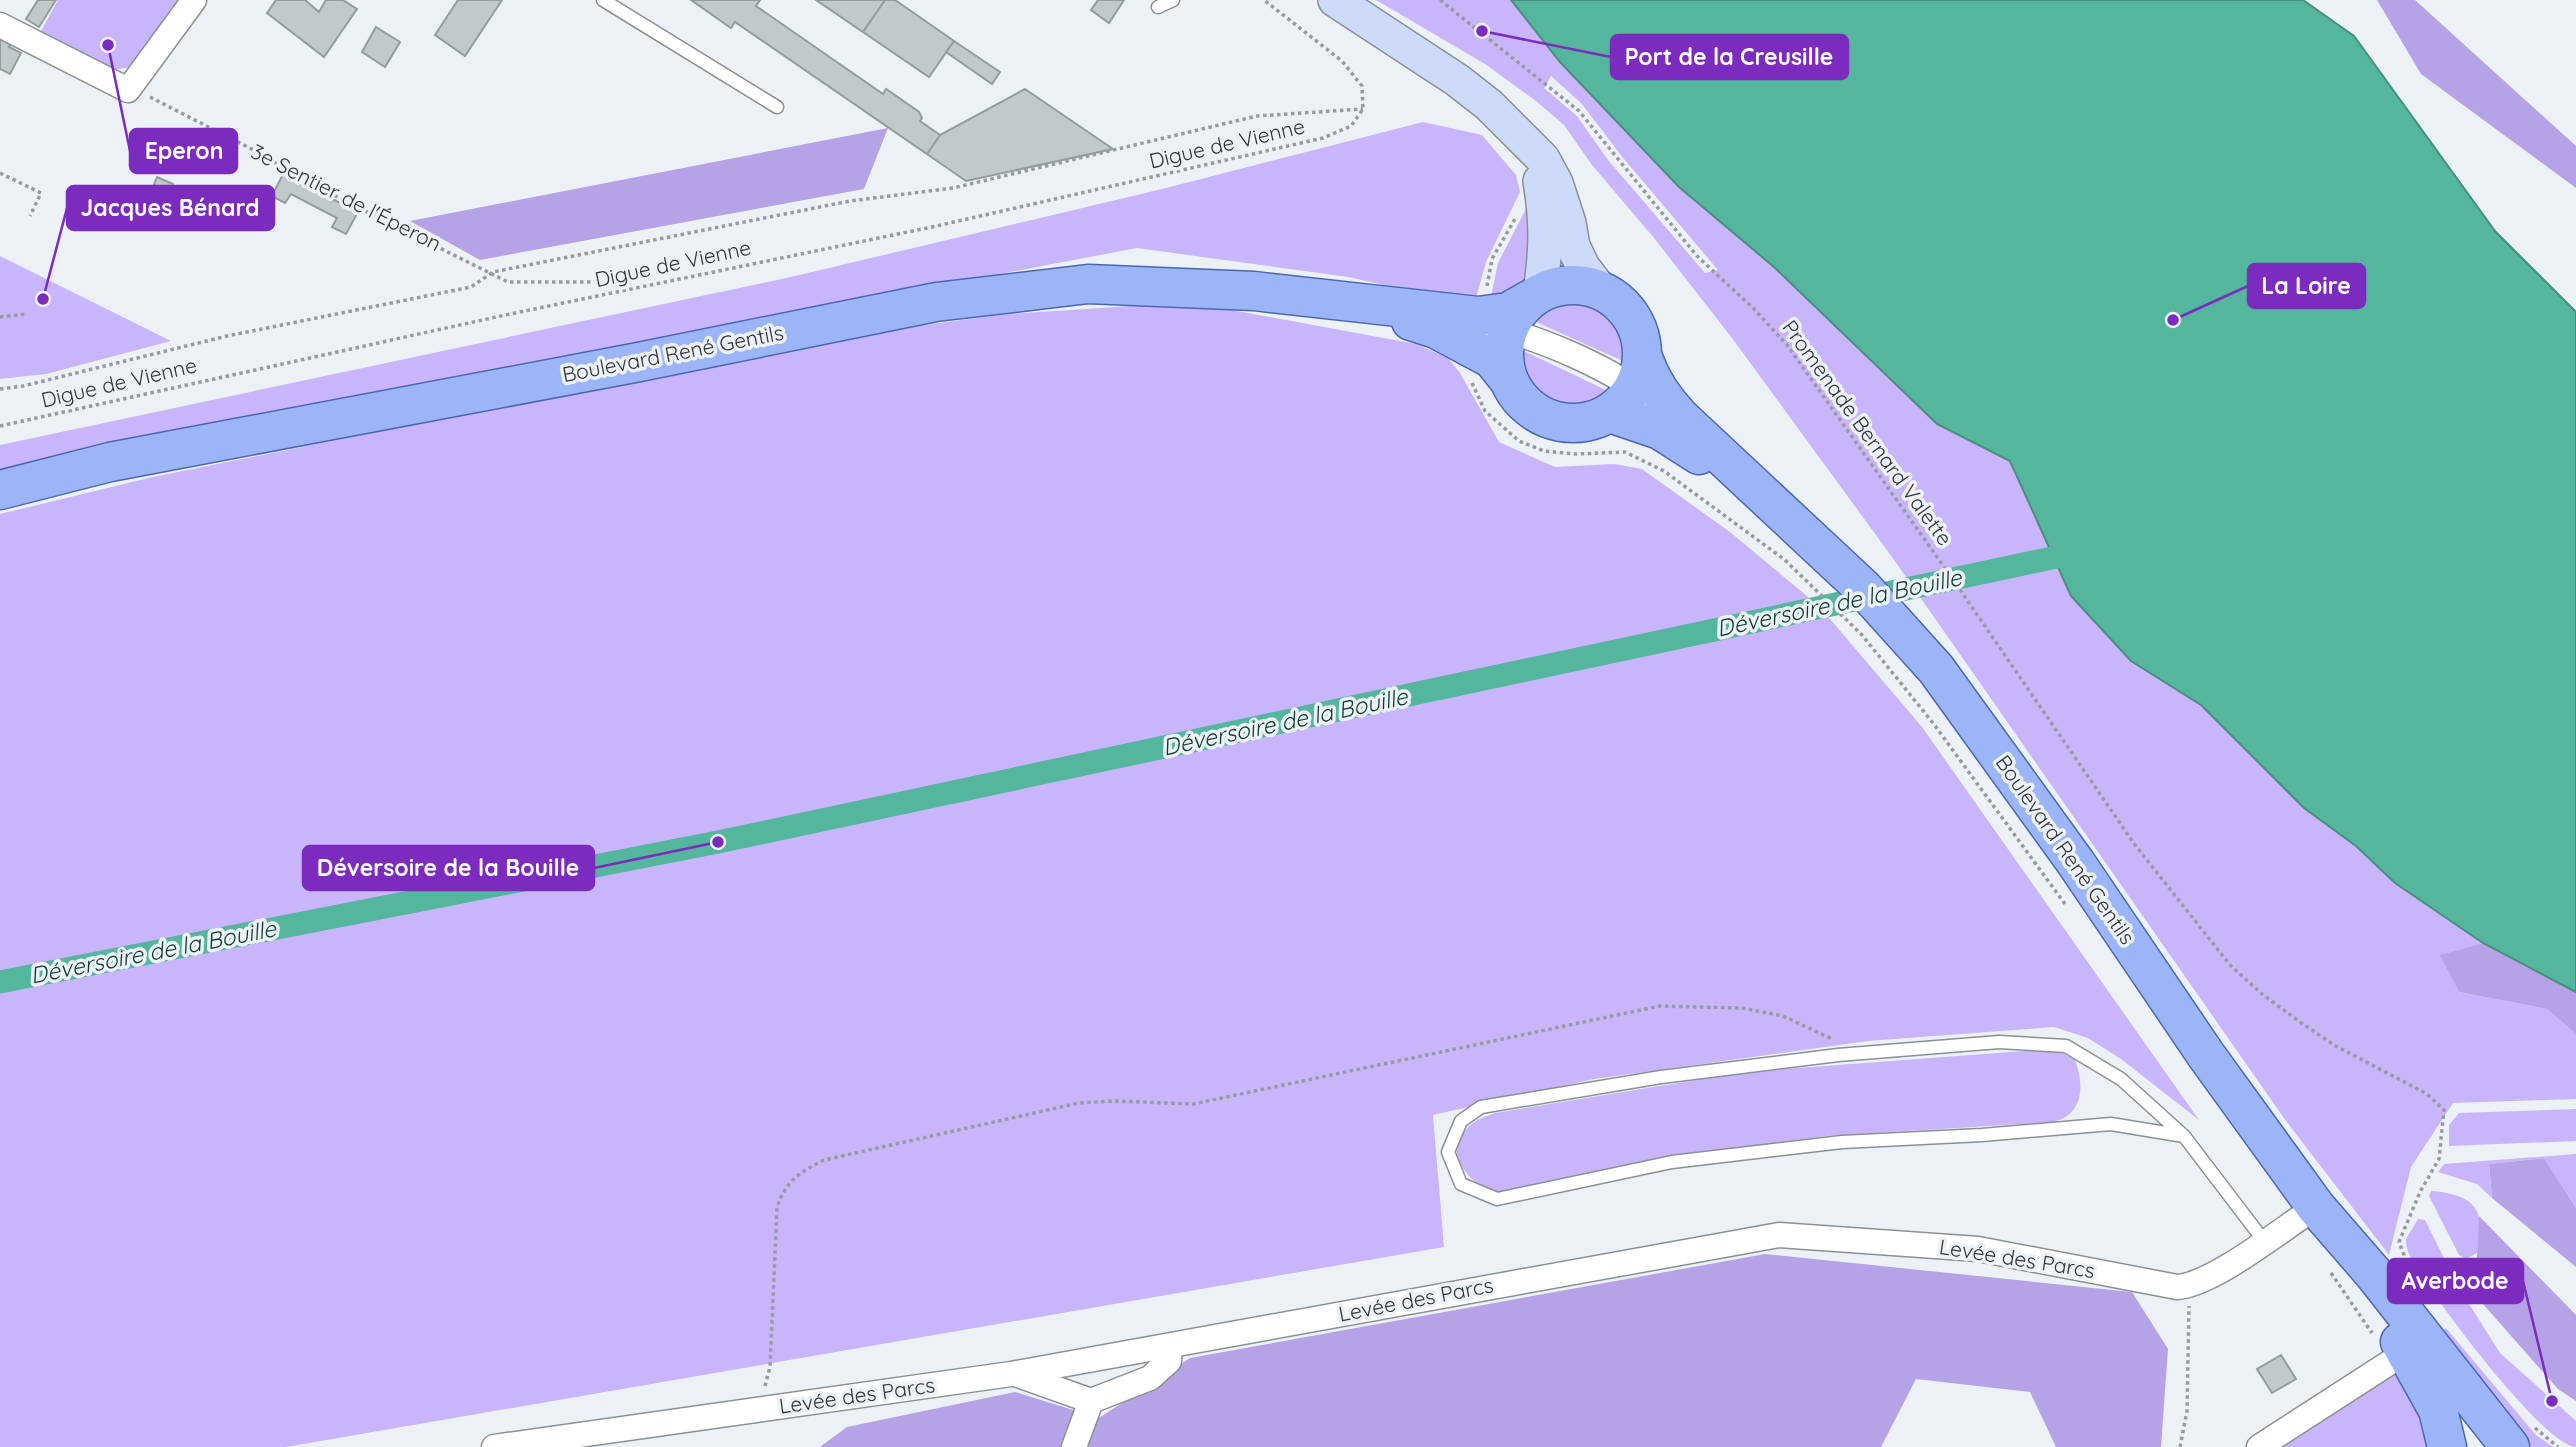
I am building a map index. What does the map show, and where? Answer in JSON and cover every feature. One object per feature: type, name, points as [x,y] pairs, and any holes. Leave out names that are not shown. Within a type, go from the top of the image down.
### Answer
[{"type":"main road","points":[[1335,0],[1457,80],[1489,105],[1543,159],[1556,183],[1569,223],[1573,246],[1583,267],[1602,292],[1619,302],[1632,317],[1640,335],[1628,385]]},
{"type":"main road","points":[[1489,378],[1503,350],[1507,331],[1518,311],[1534,297],[1546,244],[1539,176],[1520,134]]},
{"type":"main road","name":"Boulevard René Gentils","points":[[0,490],[110,463],[936,302],[1088,284],[1254,291],[1481,316],[1508,312],[1555,287],[1587,286],[1602,292]]},
{"type":"main road","name":"Boulevard René Gentils","points":[[1353,301],[1436,329],[1492,359],[1489,378],[1516,394],[1528,408],[1560,423],[1595,421],[1628,385],[1651,380],[1663,399],[1863,588],[1936,669],[2076,863],[2206,1055],[2316,1207],[2521,1437]]},
{"type":"main road","name":"Boulevard René Gentils","points":[[1628,385],[1660,430],[1706,459],[1786,518]]},
{"type":"main road","name":"Boulevard René Gentils","points":[[2316,1207],[2398,1356],[2438,1410],[2447,1447]]},
{"type":"street","points":[[0,25],[128,90],[194,0]]},
{"type":"street","points":[[1353,301],[1507,331],[1543,343],[1619,378],[1628,385]]},
{"type":"street","points":[[2189,1286],[2210,1277],[2316,1207]]},
{"type":"street","name":"Levée des Parcs","points":[[494,1447],[1014,1373],[1737,1240],[1779,1235],[1978,1249],[2177,1287],[2189,1286]]},
{"type":"street","points":[[1014,1373],[1091,1401],[1150,1378],[1169,1361],[1170,1346]]},
{"type":"street","points":[[2259,1447],[2398,1356]]},
{"type":"street","points":[[1074,1447],[1091,1401]]},
{"type":"lane","points":[[603,0],[777,107]]},
{"type":"lane","points":[[1158,7],[1173,0]]},
{"type":"lane","points":[[2184,1136],[2111,1124],[1982,1135],[1842,1142],[1672,1162],[1497,1199],[1461,1184],[1448,1152],[1461,1121],[1481,1107],[1661,1077],[1862,1053],[1999,1042],[2066,1046],[2121,1079],[2184,1136],[2264,1241]]},
{"type":"path","points":[[0,389],[23,386],[227,336],[471,287],[492,274],[850,201],[953,188],[1256,116],[1363,109],[1362,86],[1342,61],[1264,0]]},
{"type":"path","name":"Promenade Bernard Valette","points":[[1440,0],[1579,111],[1697,256],[1754,309],[1787,345],[1955,581],[2134,845],[2230,965],[2262,994],[2300,1022],[2334,1045],[2427,1094],[2444,1110],[2439,1159],[2420,1192],[2399,1241],[2410,1269]]},
{"type":"path","name":"3e Sentier de l'Éperon","points":[[128,90],[142,93],[273,160],[279,168],[508,282],[601,282],[629,289]]},
{"type":"path","name":"Digue de Vienne","points":[[0,426],[629,289],[932,227],[1323,138],[1351,126],[1363,109]]},
{"type":"path","points":[[0,173],[41,193],[30,216]]},
{"type":"path","points":[[1486,293],[1492,260],[1521,208]]},
{"type":"path","points":[[0,317],[27,314]]},
{"type":"path","points":[[1489,378],[1472,386],[1485,411],[1519,441],[1544,451],[1576,454],[1625,452],[1664,471],[1785,560],[1861,635],[1925,713],[2067,906]]},
{"type":"path","points":[[754,1410],[767,1383],[770,1367],[777,1208],[786,1185],[794,1176],[824,1160],[1079,1103],[1114,1101],[1193,1104],[1228,1098],[1617,1013],[1660,1006],[1742,1008],[1783,1016],[1862,1053]]},
{"type":"path","points":[[2325,1264],[2398,1356]]},
{"type":"path","points":[[2180,1447],[2187,1411],[2189,1286]]},
{"type":"path","points":[[2521,1437],[2558,1447]]},
{"type":"shaded area","points":[[58,0],[185,0],[131,67],[113,70],[40,33]]},
{"type":"shaded area","points":[[1376,0],[1511,0],[1560,62],[1679,187],[1774,267],[1937,424],[2010,461],[2071,596],[2131,661],[2201,705],[2304,808],[2356,846],[2395,883],[2483,943],[2441,955],[2459,992],[2547,1009],[2576,1034],[2576,1099],[2453,1103],[2411,1167],[2389,1255],[2286,1121],[1892,557],[1732,338],[1654,238],[1592,165],[1564,125],[1485,64]],"holes":[[[1551,76],[1581,103],[1624,159],[1718,270],[1705,273],[1608,160],[1577,116],[1544,88]]]},
{"type":"shaded area","points":[[1511,0],[2303,0],[2354,36],[2495,231],[2576,312],[2576,992],[2483,943],[2395,883],[2356,846],[2304,808],[2201,705],[2131,661],[2071,596],[2010,461],[1937,424],[1774,267],[1679,187],[1560,62]]},
{"type":"shaded area","points":[[2377,0],[2415,0],[2576,146],[2576,188],[2421,74]]},
{"type":"shaded area","points":[[1423,122],[1482,135],[1516,175],[1520,192],[1486,262],[1474,305],[1348,277],[1137,248],[463,376],[0,472],[0,445],[791,277],[1162,189]]},
{"type":"shaded area","points":[[888,128],[864,189],[480,260],[410,221]]},
{"type":"shaded area","points":[[1532,197],[1531,280],[1489,306],[1498,263]]},
{"type":"shaded area","points":[[0,256],[171,341],[46,374],[0,379]]},
{"type":"shaded area","points":[[1568,303],[1591,305],[1607,314],[1617,328],[1623,344],[1625,362],[1534,321],[1548,308]]},
{"type":"shaded area","points":[[1131,306],[1221,308],[1416,344],[1448,358],[1460,373],[1499,442],[1555,467],[1614,464],[1642,469],[1730,532],[1819,606],[1922,727],[2199,1120],[2121,1059],[2088,1038],[2054,1027],[1868,1041],[1594,1079],[1433,1115],[1444,1247],[286,1447],[0,1447],[0,514],[153,477],[880,331],[1007,314]]},
{"type":"shaded area","points":[[1522,350],[1610,392],[1599,399],[1574,405],[1548,400],[1537,394],[1528,384],[1521,370]]},
{"type":"shaded area","points":[[2483,943],[2576,992],[2576,1034],[2547,1009],[2459,992],[2440,955]]},
{"type":"shaded area","points":[[2039,1050],[2062,1053],[2075,1060],[2080,1080],[2076,1106],[2063,1118],[2053,1122],[1826,1136],[1700,1153],[1497,1192],[1472,1179],[1456,1155],[1461,1138],[1468,1127],[1495,1113],[1745,1072]]},
{"type":"shaded area","points":[[2576,1109],[2576,1141],[2449,1146],[2449,1125],[2459,1113]]},
{"type":"shaded area","points":[[2576,1154],[2576,1208],[2544,1158],[2489,1164],[2492,1198],[2477,1184],[2438,1172],[2444,1164]]},
{"type":"shaded area","points":[[2544,1158],[2576,1208],[2576,1267],[2492,1198],[2489,1164]]},
{"type":"shaded area","points":[[2431,1191],[2460,1197],[2477,1210],[2480,1226],[2477,1253],[2466,1259],[2459,1255],[2429,1196]]},
{"type":"shaded area","points":[[2479,1216],[2576,1315],[2576,1401],[2558,1389],[2475,1295]]},
{"type":"shaded area","points":[[2418,1219],[2425,1220],[2459,1288],[2500,1353],[2576,1421],[2576,1447],[2560,1440],[2513,1395],[2437,1298],[2407,1249],[2406,1239]]},
{"type":"shaded area","points":[[1765,1254],[2132,1292],[2168,1349],[2161,1447],[2056,1447],[2030,1392],[1916,1379],[1881,1447],[820,1447],[847,1427],[1015,1392],[1099,1418],[1190,1358]]},
{"type":"shaded area","points":[[2446,1328],[2536,1435],[2553,1447],[2533,1447],[2525,1443],[2505,1407],[2478,1375],[2434,1338]]},
{"type":"shaded area","points":[[2394,1371],[2421,1403],[2436,1447],[2277,1447]]},
{"type":"building","points":[[38,0],[56,0],[39,27],[26,19]]},
{"type":"building","points":[[276,0],[305,0],[319,12],[326,0],[343,0],[357,9],[324,57],[267,13]]},
{"type":"building","points":[[458,0],[502,0],[465,56],[435,35]]},
{"type":"building","points":[[691,0],[760,0],[756,6],[883,94],[886,89],[919,112],[922,118],[920,121],[940,135],[927,154],[735,22],[731,28]]},
{"type":"building","points":[[816,0],[885,0],[863,32]]},
{"type":"building","points":[[885,0],[895,0],[954,41],[929,77],[863,32]]},
{"type":"building","points":[[1098,0],[1124,0],[1109,23],[1091,10]]},
{"type":"building","points":[[376,27],[400,42],[385,67],[362,52]]},
{"type":"building","points":[[0,35],[12,40],[9,47],[21,53],[10,74],[0,69]]},
{"type":"building","points":[[954,41],[1000,72],[992,84],[946,52]]},
{"type":"building","points":[[1025,89],[1113,149],[966,181],[927,154],[940,135]]},
{"type":"building","points":[[283,174],[358,212],[346,234],[332,227],[337,218],[291,194],[285,203],[272,196]]},
{"type":"building","points":[[157,177],[173,184],[168,195],[153,187]]},
{"type":"building","points":[[2281,1355],[2296,1379],[2272,1393],[2257,1369]]},
{"type":"building","points":[[2550,1394],[2559,1403],[2554,1408],[2545,1399]]},
{"type":"waterway","name":"Déversoire de la Bouille","points":[[0,982],[718,842],[2085,551]]},
{"type":"place","name":"Port de la Creusille","points":[[1482,31]]},
{"type":"place","name":"Eperon","points":[[108,45]]},
{"type":"place","name":"Jacques Bénard","points":[[43,299]]},
{"type":"place","name":"La Loire","points":[[2173,320]]},
{"type":"place","name":"Déversoire de la Bouille","points":[[718,842]]},
{"type":"place","name":"Averbode","points":[[2552,1401]]}]
